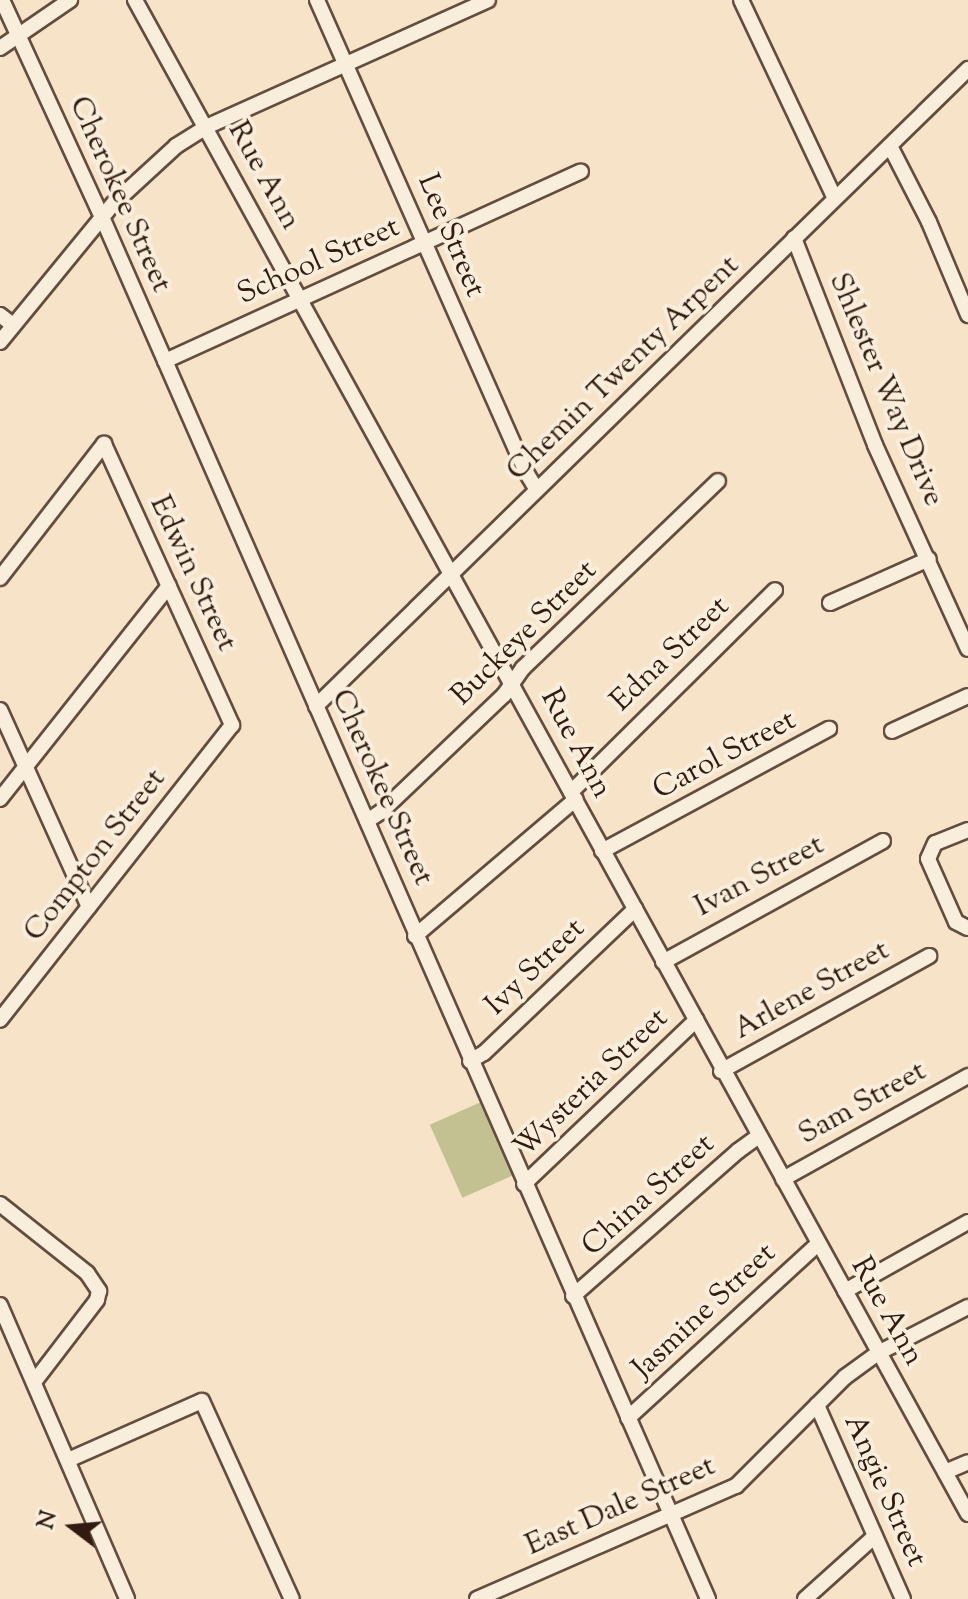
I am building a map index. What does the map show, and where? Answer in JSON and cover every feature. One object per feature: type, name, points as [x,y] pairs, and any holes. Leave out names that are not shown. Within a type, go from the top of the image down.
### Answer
[{"type":"street","name":"Cherokee Street","points":[[2,0],[102,217],[708,1599]]},
{"type":"street","points":[[0,48],[70,0]]},
{"type":"street","name":"Rue Ann","points":[[135,0],[574,796],[721,1071],[968,1514]]},
{"type":"street","name":"Lee Street","points":[[317,0],[526,472],[537,490]]},
{"type":"street","points":[[0,342],[102,217],[176,146],[206,127],[488,0]]},
{"type":"street","points":[[741,0],[834,197]]},
{"type":"street","name":"Chemin Twenty Arpent","points":[[316,706],[968,69]]},
{"type":"street","points":[[890,146],[929,222],[968,315]]},
{"type":"street","name":"School Street","points":[[165,361],[581,171]]},
{"type":"street","name":"Shlester Way Drive","points":[[794,238],[875,445],[968,649]]},
{"type":"street","points":[[0,315],[13,325]]},
{"type":"street","name":"Edwin Street","points":[[0,578],[104,444],[232,725]]},
{"type":"street","name":"Buckeye Street","points":[[367,821],[392,802],[512,683],[523,668],[718,481]]},
{"type":"street","points":[[830,603],[929,559]]},
{"type":"street","points":[[0,799],[169,586]]},
{"type":"street","name":"Edna Street","points":[[415,936],[574,796],[775,590]]},
{"type":"street","points":[[892,731],[968,696]]},
{"type":"street","points":[[0,710],[89,907]]},
{"type":"street","name":"Compton Street","points":[[0,1020],[232,725]]},
{"type":"street","name":"Carol Street","points":[[602,851],[829,729]]},
{"type":"street","points":[[968,830],[935,843],[928,859],[956,922],[968,928]]},
{"type":"street","name":"Ivan Street","points":[[663,962],[883,841]]},
{"type":"street","name":"Ivy Street","points":[[470,1061],[484,1053],[635,909]]},
{"type":"street","name":"Arlene Street","points":[[721,1071],[929,956]]},
{"type":"street","name":"Wysteria Street","points":[[524,1184],[696,1020]]},
{"type":"street","name":"Sam Street","points":[[783,1179],[968,1076]]},
{"type":"street","name":"China Street","points":[[573,1296],[759,1136]]},
{"type":"street","points":[[0,1204],[87,1273],[99,1291],[97,1300],[34,1382]]},
{"type":"street","points":[[845,1291],[968,1222]]},
{"type":"street","name":"Jasmine Street","points":[[628,1418],[818,1244]]},
{"type":"street","points":[[0,1305],[5,1329],[34,1382],[127,1599]]},
{"type":"street","name":"East Dale Street","points":[[477,1599],[736,1486],[817,1405],[878,1353],[968,1307]]},
{"type":"street","points":[[68,1460],[202,1401],[292,1599]]},
{"type":"street","name":"Angie Street","points":[[817,1405],[903,1599]]},
{"type":"street","points":[[945,1472],[968,1462]]},
{"type":"street","points":[[805,1599],[875,1536]]},
{"type":"shaded area","points":[[481,1102],[514,1175],[462,1198],[430,1125]]}]
